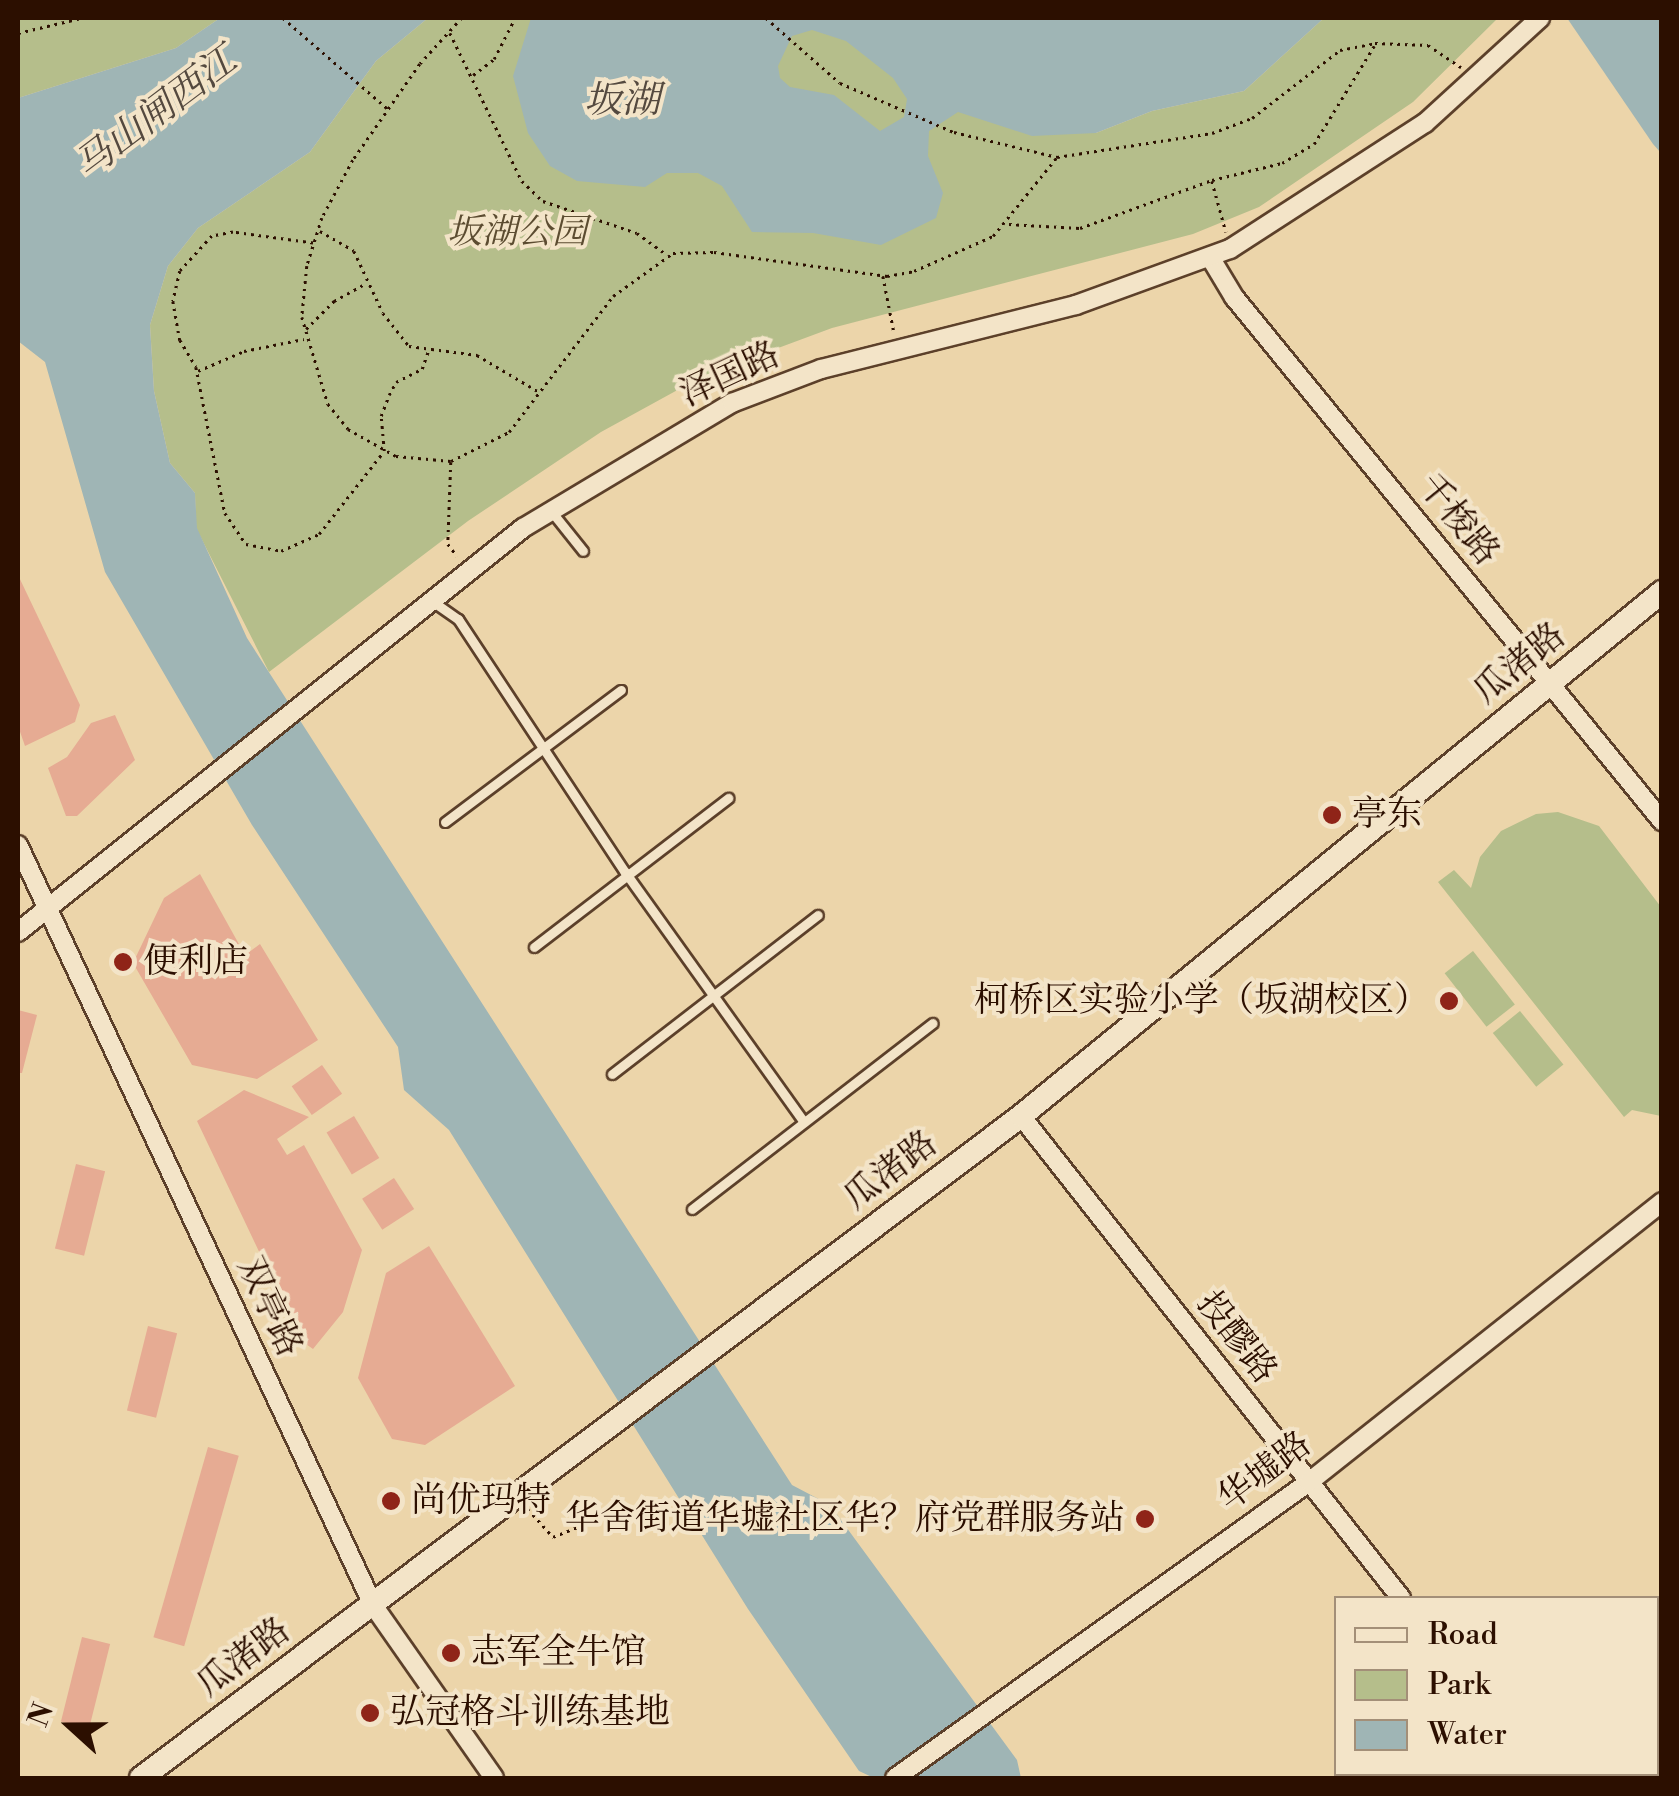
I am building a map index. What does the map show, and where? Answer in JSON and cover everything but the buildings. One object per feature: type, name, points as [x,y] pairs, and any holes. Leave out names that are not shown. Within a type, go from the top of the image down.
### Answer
[{"type":"street","name":"泽国路","points":[[18,932],[468,572],[551,511],[732,403],[898,348],[1076,304],[1230,249],[1374,161],[1476,82],[1533,24]]},
{"type":"street","name":"千梭路","points":[[1210,257],[1234,298],[1662,821]]},
{"type":"street","name":"瓜渚路","points":[[141,1778],[1021,1116],[1662,592]]},
{"type":"street","name":"双亭路","points":[[18,845],[372,1605],[494,1778]]},
{"type":"street","name":"投醪路","points":[[1021,1116],[1399,1596]]},
{"type":"street","name":"华墟路","points":[[895,1778],[1309,1482],[1662,1202]]},
{"type":"lane","points":[[551,511],[582,551]]},
{"type":"lane","points":[[432,601],[458,619],[624,872],[804,1122]]},
{"type":"lane","points":[[445,822],[621,690]]},
{"type":"lane","points":[[534,946],[624,872],[728,798]]},
{"type":"lane","points":[[612,1074],[818,915]]},
{"type":"lane","points":[[692,1208],[934,1024]]},
{"type":"path","points":[[18,33],[81,18]]},
{"type":"path","points":[[282,18],[387,108]]},
{"type":"path","points":[[462,18],[387,108],[318,230],[314,244],[305,330],[328,404],[348,429],[384,451],[451,461],[509,432],[613,296],[668,256],[714,252],[883,275],[914,271],[1008,224],[1056,157]]},
{"type":"path","points":[[472,76],[494,59],[514,18]]},
{"type":"path","points":[[766,18],[824,73],[939,126],[1056,157],[1212,134],[1252,118],[1340,50],[1375,43],[1428,45],[1476,82]]},
{"type":"path","points":[[449,31],[507,160],[542,201],[626,228],[668,256]]},
{"type":"path","points":[[1008,224],[1080,228],[1212,180],[1282,163],[1314,144],[1375,43]]},
{"type":"path","points":[[1212,180],[1230,249]]},
{"type":"path","points":[[318,230],[354,251],[402,340],[429,349],[477,356],[542,393]]},
{"type":"path","points":[[314,244],[232,232],[198,246],[180,271],[173,300],[180,340],[197,371],[230,528],[264,553],[318,534],[384,451],[381,416],[389,395],[396,382],[422,369],[429,349]]},
{"type":"path","points":[[883,275],[898,348]]},
{"type":"path","points":[[305,330],[334,301],[368,282]]},
{"type":"path","points":[[197,371],[244,351],[307,339]]},
{"type":"path","points":[[451,461],[448,544],[468,572]]},
{"type":"path","points":[[517,1497],[553,1536],[590,1522]]},
{"type":"green space","points":[[18,18],[220,18],[176,48],[18,98]]},
{"type":"green space","name":"坂湖公园","points":[[428,18],[829,18],[1096,133],[1152,111],[1244,91],[1324,18],[1498,18],[1413,102],[1259,207],[1193,234],[832,328],[703,376],[601,432],[468,521],[269,672],[196,528],[195,493],[170,463],[154,391],[150,325],[168,266],[198,228],[310,152],[376,61]]},
{"type":"green space","points":[[1558,812],[1599,826],[1661,907],[1661,1116],[1632,1110],[1624,1117],[1438,882],[1454,870],[1471,888],[1480,857],[1501,831],[1536,814]]},
{"type":"green space","points":[[1473,951],[1515,1005],[1486,1027],[1445,973]]},
{"type":"green space","points":[[1520,1011],[1563,1065],[1536,1087],[1493,1033]]},
{"type":"water","name":"马山闸西江","points":[[220,18],[428,18],[376,61],[310,152],[198,228],[168,266],[150,325],[154,391],[170,463],[195,493],[197,528],[247,638],[792,1485],[830,1505],[1017,1760],[1021,1778],[874,1778],[859,1771],[748,1609],[449,1130],[404,1090],[398,1047],[252,825],[105,572],[45,362],[18,341],[18,98],[176,48]]},
{"type":"water","name":"坂湖","points":[[531,18],[1324,18],[1244,91],[1152,111],[1096,133],[1032,136],[958,112],[929,131],[928,156],[943,193],[936,218],[881,245],[813,233],[752,232],[722,186],[698,173],[667,173],[645,187],[577,181],[550,166],[528,133],[513,76]],"holes":[[[812,30],[846,41],[893,78],[907,99],[904,117],[880,131],[834,95],[790,87],[780,78],[778,66],[792,36]]]},
{"type":"water","points":[[1567,18],[1661,18],[1661,153],[1653,144]]},
{"type":"place","name":"亭东","points":[[1332,815]]},
{"type":"place","name":"便利店","points":[[123,962]]},
{"type":"place","name":"柯桥区实验小学（坂湖校区）","points":[[1449,1001]]},
{"type":"place","name":"尚优玛特","points":[[391,1501]]},
{"type":"place","name":"华舍街道华墟社区华？府党群服务站","points":[[1145,1519]]},
{"type":"place","name":"志军全牛馆","points":[[451,1653]]},
{"type":"place","name":"弘冠格斗训练基地","points":[[370,1713]]}]
